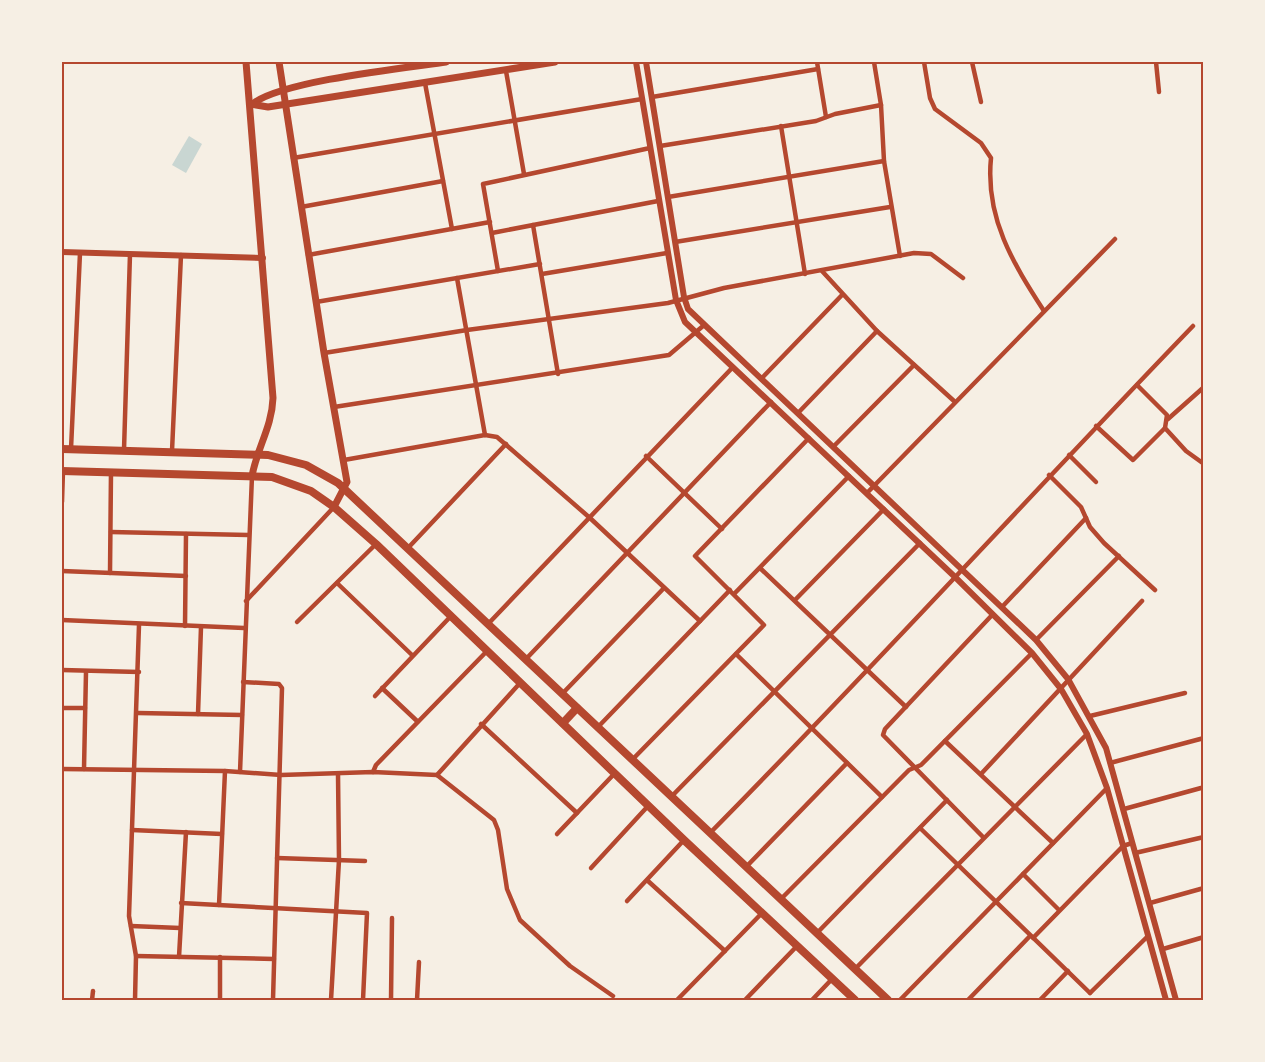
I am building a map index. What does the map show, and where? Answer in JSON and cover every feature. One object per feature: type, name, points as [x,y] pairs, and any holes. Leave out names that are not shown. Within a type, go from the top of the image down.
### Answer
[{"type":"main road","points":[[246,62],[252,104],[273,398],[270,425],[256,454],[252,476]]},
{"type":"main road","points":[[279,62],[324,353],[348,482],[334,507]]},
{"type":"main road","points":[[252,104],[264,96],[283,91],[446,62]]},
{"type":"main road","points":[[252,104],[268,107],[285,105],[555,62]]},
{"type":"main road","points":[[62,449],[256,454],[290,459],[306,465],[345,489],[888,1000]]},
{"type":"main road","points":[[62,471],[272,477],[294,483],[334,507],[376,544],[648,806],[855,1000]]},
{"type":"main road","points":[[562,723],[577,708]]},
{"type":"street","points":[[636,62],[667,253],[676,300],[685,322],[920,543],[1032,652],[1061,689],[1087,734],[1107,788],[1166,1000]]},
{"type":"street","points":[[646,62],[684,297],[688,309],[703,326],[834,446],[1036,640],[1068,679],[1090,716],[1110,763],[1176,1000]]},
{"type":"street","points":[[817,62],[826,117]]},
{"type":"street","points":[[874,62],[881,105],[884,161],[890,207],[900,256]]},
{"type":"street","points":[[924,62],[930,98],[935,110],[981,143],[991,159],[989,180],[1004,246],[1044,311]]},
{"type":"street","points":[[972,62],[981,102]]},
{"type":"street","points":[[1156,62],[1159,92]]},
{"type":"street","points":[[652,97],[818,69]]},
{"type":"street","points":[[506,71],[524,174]]},
{"type":"street","points":[[425,83],[452,229]]},
{"type":"street","points":[[293,158],[642,99]]},
{"type":"street","points":[[660,146],[781,126],[881,105]]},
{"type":"street","points":[[781,126],[805,274]]},
{"type":"street","points":[[498,271],[483,184],[650,148]]},
{"type":"street","points":[[668,197],[884,161]]},
{"type":"street","points":[[301,207],[443,182]]},
{"type":"street","points":[[492,233],[658,201]]},
{"type":"street","points":[[675,242],[890,207]]},
{"type":"street","points":[[308,255],[490,222]]},
{"type":"street","points":[[533,225],[558,374]]},
{"type":"street","points":[[867,493],[954,401],[1115,239]]},
{"type":"street","points":[[62,252],[263,258]]},
{"type":"street","points":[[71,449],[80,253]]},
{"type":"street","points":[[542,274],[667,253]]},
{"type":"street","points":[[124,450],[130,254]]},
{"type":"street","points":[[324,353],[676,300],[900,256],[931,254],[963,278]]},
{"type":"street","points":[[172,451],[181,255]]},
{"type":"street","points":[[316,302],[540,264]]},
{"type":"street","points":[[822,271],[878,331],[954,401]]},
{"type":"street","points":[[457,278],[485,435]]},
{"type":"street","points":[[761,379],[842,295]]},
{"type":"street","points":[[334,407],[669,355],[703,326]]},
{"type":"street","points":[[710,833],[813,729],[1049,475],[1193,326]]},
{"type":"street","points":[[798,413],[878,331]]},
{"type":"street","points":[[834,446],[914,365]]},
{"type":"street","points":[[489,624],[646,456],[733,367]]},
{"type":"street","points":[[1137,385],[1166,414],[1168,419]]},
{"type":"street","points":[[1096,426],[1133,460],[1165,428],[1168,419],[1203,387]]},
{"type":"street","points":[[526,658],[629,554],[771,402]]},
{"type":"street","points":[[1165,428],[1178,444],[1203,464]]},
{"type":"street","points":[[344,460],[485,435],[497,436],[590,518],[700,621]]},
{"type":"street","points":[[632,760],[764,625],[695,556],[809,438]]},
{"type":"street","points":[[408,548],[506,444]]},
{"type":"street","points":[[1069,455],[1096,483]]},
{"type":"street","points":[[646,456],[722,529]]},
{"type":"street","points":[[62,471],[62,502]]},
{"type":"street","points":[[110,573],[111,472]]},
{"type":"street","points":[[1049,475],[1081,507],[1090,526],[1155,590]]},
{"type":"street","points":[[240,772],[244,628],[252,476]]},
{"type":"street","points":[[598,727],[700,621],[760,568],[849,476]]},
{"type":"street","points":[[246,601],[334,507]]},
{"type":"street","points":[[795,600],[884,509]]},
{"type":"street","points":[[1002,608],[1086,518]]},
{"type":"street","points":[[111,532],[248,535]]},
{"type":"street","points":[[185,626],[186,534]]},
{"type":"street","points":[[671,797],[920,543]]},
{"type":"street","points":[[297,622],[376,544]]},
{"type":"street","points":[[1036,640],[1119,556]]},
{"type":"street","points":[[760,568],[906,706]]},
{"type":"street","points":[[62,571],[186,576]]},
{"type":"street","points":[[337,583],[412,655]]},
{"type":"street","points":[[562,693],[664,588]]},
{"type":"street","points":[[981,774],[1142,602]]},
{"type":"street","points":[[982,837],[883,735],[885,729],[993,614]]},
{"type":"street","points":[[375,696],[451,616]]},
{"type":"street","points":[[62,620],[244,628]]},
{"type":"street","points":[[135,1000],[136,956],[129,916],[140,625]]},
{"type":"street","points":[[198,714],[201,627]]},
{"type":"street","points":[[373,772],[376,765],[417,721],[488,651]]},
{"type":"street","points":[[780,900],[882,797],[945,741],[1032,652]]},
{"type":"street","points":[[736,654],[882,797]]},
{"type":"street","points":[[62,670],[139,672]]},
{"type":"street","points":[[84,769],[86,672]]},
{"type":"street","points":[[243,682],[281,685],[281,775],[273,1000]]},
{"type":"street","points":[[437,775],[520,683]]},
{"type":"street","points":[[382,688],[417,721]]},
{"type":"street","points":[[1090,716],[1185,693]]},
{"type":"street","points":[[62,708],[85,708]]},
{"type":"street","points":[[138,712],[242,715]]},
{"type":"street","points":[[482,724],[577,813]]},
{"type":"street","points":[[855,969],[982,837],[1015,808],[1087,734]]},
{"type":"street","points":[[1110,763],[1203,738]]},
{"type":"street","points":[[945,741],[1053,843]]},
{"type":"street","points":[[746,867],[847,763]]},
{"type":"street","points":[[62,769],[225,771],[281,775],[373,772],[437,775],[494,820],[498,830],[507,889],[520,920],[570,966],[613,996]]},
{"type":"street","points":[[219,905],[225,771]]},
{"type":"street","points":[[557,834],[615,773]]},
{"type":"street","points":[[331,1000],[339,860],[338,774]]},
{"type":"street","points":[[900,1000],[1107,788]]},
{"type":"street","points":[[1124,809],[1201,788]]},
{"type":"street","points":[[817,933],[946,800]]},
{"type":"street","points":[[591,868],[648,806]]},
{"type":"street","points":[[920,828],[1068,971],[1090,993],[1092,1000]]},
{"type":"street","points":[[132,830],[222,834]]},
{"type":"street","points":[[179,957],[186,832]]},
{"type":"street","points":[[1136,854],[1203,837]]},
{"type":"street","points":[[627,901],[684,840]]},
{"type":"street","points":[[968,1000],[1123,846],[1132,843]]},
{"type":"street","points":[[278,858],[365,861]]},
{"type":"street","points":[[1023,874],[1059,910]]},
{"type":"street","points":[[648,881],[725,951]]},
{"type":"street","points":[[1150,903],[1203,888]]},
{"type":"street","points":[[181,903],[367,913],[363,1000]]},
{"type":"street","points":[[677,1000],[762,913]]},
{"type":"street","points":[[391,1000],[392,918]]},
{"type":"street","points":[[131,926],[180,928]]},
{"type":"street","points":[[1090,993],[1148,936]]},
{"type":"street","points":[[1163,949],[1203,937]]},
{"type":"street","points":[[745,1000],[797,946]]},
{"type":"street","points":[[136,956],[274,959]]},
{"type":"street","points":[[220,957],[220,1000]]},
{"type":"street","points":[[417,1000],[418,962]]},
{"type":"street","points":[[1040,1000],[1068,971]]},
{"type":"street","points":[[812,1000],[832,979]]},
{"type":"street","points":[[92,1000],[93,991]]},
{"type":"shaded area","points":[[189,136],[202,144],[186,173],[172,165]]}]
